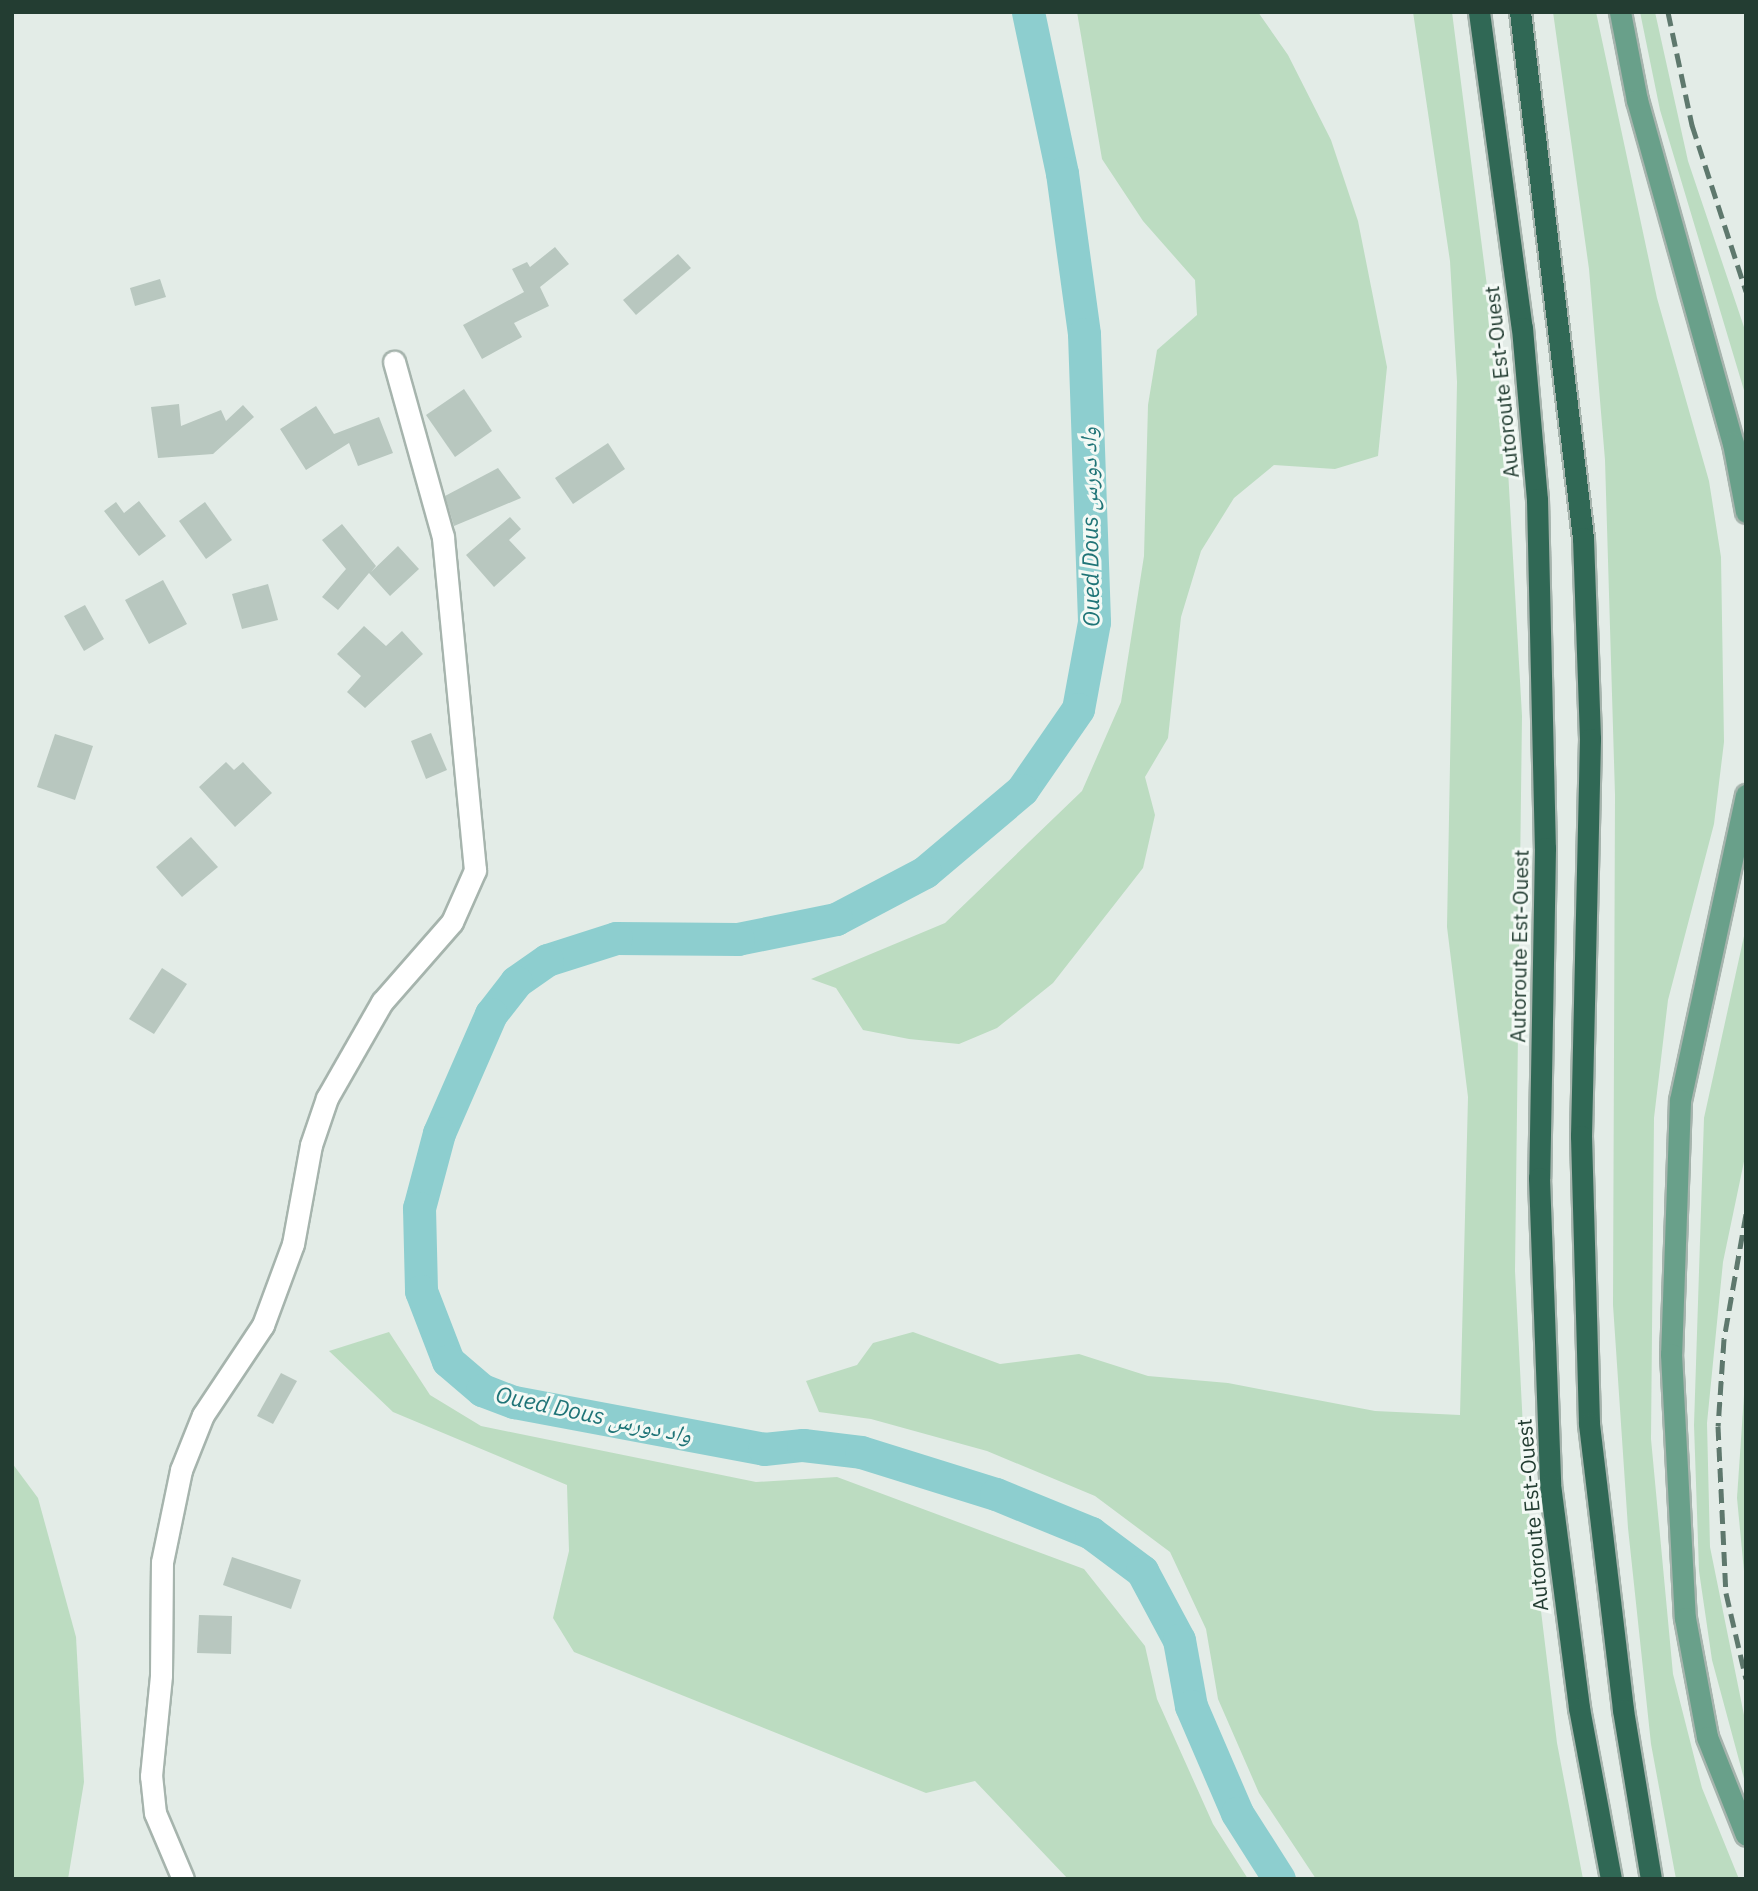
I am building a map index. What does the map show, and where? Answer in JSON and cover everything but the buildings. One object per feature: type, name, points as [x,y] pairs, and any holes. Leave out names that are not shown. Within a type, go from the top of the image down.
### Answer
[{"type":"highway","name":"Autoroute Est-Ouest","points":[[1479,12],[1522,328],[1537,499],[1545,848],[1539,1178],[1550,1484],[1579,1708],[1611,1879]]},
{"type":"highway","points":[[1520,12],[1583,538],[1590,739],[1581,1136],[1589,1424],[1623,1710],[1651,1879]]},
{"type":"main road","points":[[1620,12],[1637,100],[1733,443],[1746,512]]},
{"type":"main road","points":[[1746,795],[1680,1100],[1671,1354],[1685,1618],[1707,1737],[1746,1835]]},
{"type":"street","points":[[183,1879],[155,1813],[151,1776],[161,1675],[162,1562],[181,1470],[203,1415],[263,1325],[293,1244],[311,1145],[327,1098],[382,1002],[452,922],[475,870],[443,537],[394,362]]},
{"type":"green space","points":[[1077,12],[1258,12],[1288,55],[1331,140],[1358,221],[1387,367],[1378,456],[1335,469],[1274,465],[1234,498],[1201,551],[1181,617],[1168,738],[1145,777],[1155,815],[1143,868],[1053,983],[997,1028],[959,1044],[909,1039],[863,1030],[836,988],[811,979],[945,923],[1082,791],[1121,702],[1144,556],[1148,405],[1157,350],[1197,315],[1195,280],[1143,221],[1102,159]]},
{"type":"green space","points":[[1413,12],[1452,12],[1506,435],[1522,716],[1515,1271],[1526,1487],[1557,1743],[1583,1879],[1316,1879],[1259,1793],[1218,1699],[1206,1629],[1170,1552],[1095,1496],[987,1451],[871,1419],[819,1412],[806,1381],[857,1365],[873,1343],[913,1332],[1000,1364],[1079,1354],[1148,1376],[1228,1383],[1375,1411],[1460,1415],[1468,1097],[1447,927],[1457,382],[1450,261]]},
{"type":"green space","points":[[1553,12],[1596,12],[1657,298],[1709,481],[1721,557],[1724,742],[1714,824],[1668,1000],[1654,1118],[1651,1439],[1673,1674],[1702,1788],[1739,1879],[1676,1879],[1651,1744],[1628,1528],[1613,1305],[1615,795],[1605,460],[1589,269]]},
{"type":"green space","points":[[1640,12],[1655,12],[1688,161],[1746,333],[1746,397],[1660,110]]},
{"type":"green space","points":[[1746,927],[1746,1152],[1723,1262],[1707,1423],[1710,1547],[1746,1725],[1746,1786],[1712,1660],[1699,1571],[1694,1425],[1704,1118]]},
{"type":"green space","points":[[389,1332],[430,1395],[481,1426],[756,1482],[837,1477],[1084,1569],[1145,1646],[1157,1699],[1213,1824],[1248,1879],[1068,1879],[975,1781],[926,1793],[574,1652],[553,1618],[569,1551],[567,1485],[393,1412],[329,1351]]},
{"type":"green space","points":[[1746,1366],[1746,1592],[1737,1498]]},
{"type":"green space","points":[[12,1463],[38,1498],[76,1637],[84,1782],[68,1879],[12,1879]]},
{"type":"waterway","name":"Oued Dous واد دورس","points":[[1028,12],[1062,173],[1084,334],[1094,622],[1078,709],[1022,790],[925,872],[836,919],[738,939],[616,938],[547,960],[516,982],[491,1014],[439,1133],[419,1208],[421,1291],[448,1361],[482,1390],[514,1402],[764,1449],[803,1445],[861,1452],[996,1494],[1091,1533],[1142,1571],[1179,1640],[1191,1706],[1237,1813],[1279,1879]]},
{"type":"railway","points":[[1668,12],[1692,125],[1746,291]]},
{"type":"railway","points":[[1746,1214],[1724,1339],[1718,1426],[1726,1593],[1746,1679]]}]
